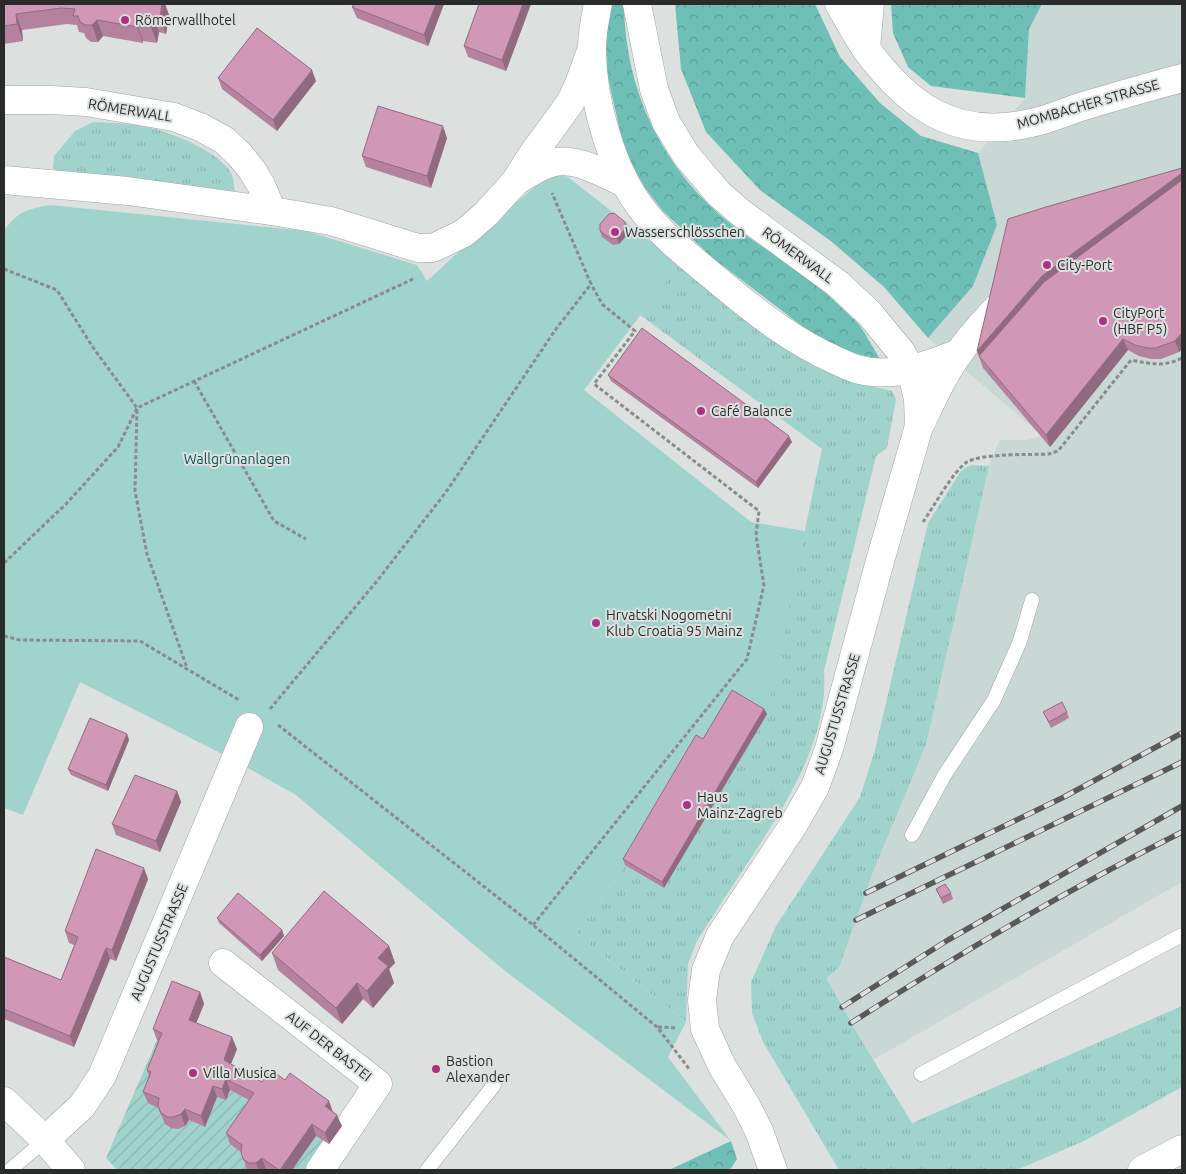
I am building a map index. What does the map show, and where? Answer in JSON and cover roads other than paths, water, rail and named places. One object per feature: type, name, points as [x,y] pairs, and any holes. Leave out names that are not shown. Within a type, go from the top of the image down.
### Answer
[{"type":"main road","points":[[598,4],[592,48],[595,79],[605,131],[613,157],[624,182],[641,209],[678,246],[758,314],[796,340],[820,353],[856,369],[892,373],[935,363],[952,363]]},
{"type":"main road","name":"RÖMERWALL","points":[[637,4],[654,89],[666,122],[686,155],[719,194],[733,207],[838,284],[870,314],[901,352],[911,370]]},
{"type":"main road","name":"MOMBACHER STRASSE","points":[[838,4],[866,48],[890,78],[922,107],[944,119],[967,126],[989,129],[1027,124],[1182,78]]},
{"type":"main road","points":[[866,48],[870,4]]},
{"type":"main road","points":[[5,183],[128,191],[272,210],[331,221],[418,248],[433,248],[464,233],[486,214],[515,182],[532,154],[570,103],[592,48]]},
{"type":"main road","name":"RÖMERWALL","points":[[4,100],[86,102],[174,117],[224,140],[239,154],[261,185],[272,210]]},
{"type":"main road","points":[[515,182],[549,163],[562,161],[575,163],[624,182]]},
{"type":"main road","points":[[919,426],[952,363],[987,318],[1028,276]]},
{"type":"main road","name":"AUGUSTUSSTRASSE","points":[[773,1170],[759,1131],[722,1066],[705,1029],[702,1000],[706,970],[720,936],[794,824],[815,786],[829,749],[919,426],[918,399],[911,370]]},
{"type":"main road","name":"AUGUSTUSSTRASSE","points":[[45,1140],[82,1106],[102,1076],[262,721]]},
{"type":"main road","name":"AUF DER BASTEI","points":[[224,963],[378,1084],[320,1170]]},
{"type":"main road","points":[[4,1101],[45,1140],[71,1170]]},
{"type":"main road","points":[[1142,1170],[1182,1149]]},
{"type":"lane","points":[[912,835],[944,776],[994,700],[1020,641],[1032,600]]},
{"type":"lane","points":[[921,1074],[1182,935]]},
{"type":"lane","points":[[427,1170],[494,1085]]},
{"type":"lane","points":[[10,1170],[45,1140]]},
{"type":"railway","points":[[866,893],[1064,797],[1182,733]]},
{"type":"railway","points":[[856,920],[1182,762]]},
{"type":"railway","points":[[842,1007],[948,940],[1182,806]]},
{"type":"railway","points":[[851,1023],[1014,923],[1182,832]]},
{"type":"place","name":"Römerwallhotel","points":[[125,20]]},
{"type":"place","name":"Wasserschlösschen","points":[[615,232]]},
{"type":"place","name":"City-Port","points":[[1047,265]]},
{"type":"place","name":"CityPort (HBF P5)","points":[[1103,321]]},
{"type":"place","name":"Café Balance","points":[[701,411]]},
{"type":"place","name":"Hrvatski Nogometni Klub Croatia 95 Mainz","points":[[596,623]]},
{"type":"place","name":"Haus Mainz-Zagreb","points":[[687,805]]},
{"type":"place","name":"Bastion Alexander","points":[[436,1069]]},
{"type":"place","name":"Villa Musica","points":[[193,1073]]},
{"type":"park label","name":"Wallgrünanlagen","points":[[237,459]]}]
